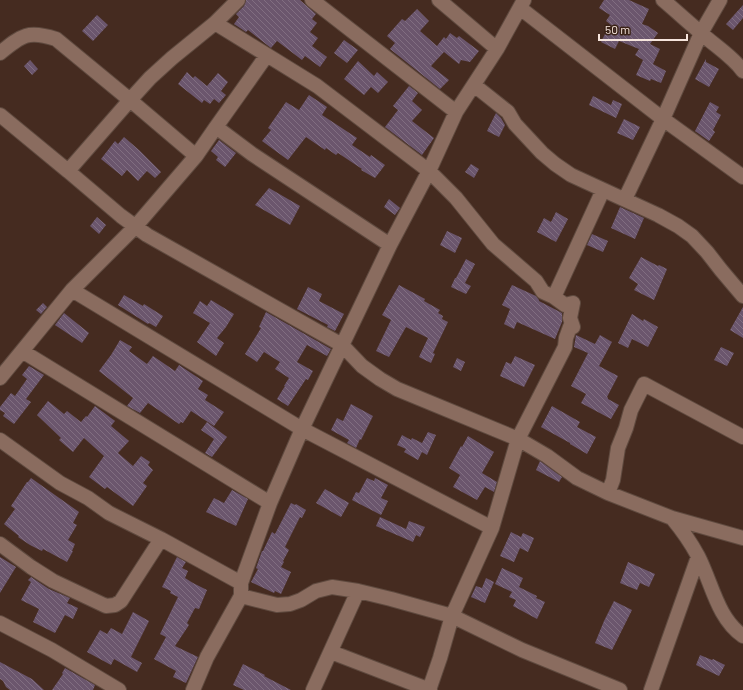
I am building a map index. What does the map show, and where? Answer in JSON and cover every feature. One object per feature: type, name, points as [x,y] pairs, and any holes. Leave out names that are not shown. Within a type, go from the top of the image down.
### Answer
[{"type":"street","points":[[68,171],[150,78],[215,23],[238,0]]},
{"type":"street","points":[[312,0],[456,112]]},
{"type":"street","points":[[439,0],[497,49]]},
{"type":"street","points":[[663,0],[737,62],[743,71]]},
{"type":"street","points":[[625,199],[701,33],[720,0]]},
{"type":"street","points":[[193,690],[207,657],[241,590],[270,503],[302,429],[342,345],[390,245],[429,171],[456,112],[497,49],[522,4],[662,119],[743,177]]},
{"type":"street","points":[[215,23],[317,86],[429,171],[456,198],[493,244],[536,281],[543,292],[554,297],[565,305],[574,303],[570,318],[573,327],[570,327],[566,338],[565,347],[518,439],[492,528],[452,616],[429,690],[330,652]]},
{"type":"street","points":[[0,53],[16,40],[30,34],[43,34],[56,39],[196,156]]},
{"type":"street","points":[[0,378],[72,290],[135,227],[196,156],[267,55]]},
{"type":"street","points":[[474,85],[508,112],[515,124],[542,153],[555,164],[571,175],[658,215],[692,236],[743,296]]},
{"type":"street","points":[[0,115],[135,227],[342,345],[362,366],[380,379],[397,388],[518,439],[547,456],[577,478],[608,493],[672,518],[743,538]]},
{"type":"street","points":[[216,127],[252,154],[390,245]]},
{"type":"street","points":[[554,297],[603,190]]},
{"type":"street","points":[[72,290],[302,429],[492,528]]},
{"type":"street","points":[[22,351],[270,503]]},
{"type":"street","points":[[608,493],[613,480],[618,448],[626,428],[630,410],[644,384],[743,436]]},
{"type":"street","points":[[0,440],[60,484],[161,539],[241,590],[277,605],[290,604],[301,600],[316,591],[332,587],[392,599],[452,616],[522,650],[620,690]]},
{"type":"street","points":[[672,518],[687,538],[698,557],[723,613],[730,624],[743,636]]},
{"type":"street","points":[[0,544],[53,581],[106,606],[115,605],[121,601],[161,539]]},
{"type":"street","points":[[651,690],[698,557]]},
{"type":"street","points":[[313,690],[358,591]]},
{"type":"street","points":[[0,623],[52,650],[119,690]]},
{"type":"building","points":[[246,0],[300,0],[316,14],[312,19],[317,23],[310,32],[318,38],[312,46],[327,57],[320,67],[305,56],[302,60],[277,41],[271,48],[248,30],[246,32],[234,24],[239,17],[236,14],[244,6]]},
{"type":"building","points":[[604,0],[629,0],[649,9],[642,24],[658,33],[650,44],[660,49],[653,64],[666,71],[661,83],[651,79],[650,81],[636,75],[643,60],[635,55],[639,49],[619,41],[615,49],[601,42],[610,24],[606,21],[610,15],[599,8]]},
{"type":"building","points":[[743,5],[743,18],[733,30],[726,24]]},
{"type":"building","points":[[417,9],[429,21],[420,31],[437,46],[444,37],[446,39],[450,33],[457,38],[459,36],[479,51],[470,62],[461,60],[459,64],[444,52],[431,66],[449,80],[440,89],[390,49],[395,43],[387,36],[402,19],[405,21]]},
{"type":"building","points":[[97,15],[108,25],[93,41],[82,31]]},
{"type":"building","points":[[344,40],[358,50],[347,63],[334,53]]},
{"type":"building","points":[[706,59],[706,62],[719,69],[709,87],[695,79]]},
{"type":"building","points":[[30,60],[38,69],[32,75],[24,66]]},
{"type":"building","points":[[358,61],[374,76],[377,72],[388,82],[378,93],[371,87],[364,95],[344,79]]},
{"type":"building","points":[[187,72],[193,78],[195,76],[207,86],[218,73],[228,82],[221,91],[226,95],[219,103],[214,99],[210,104],[204,100],[202,103],[178,84]]},
{"type":"building","points":[[409,86],[418,93],[412,101],[422,110],[412,121],[434,138],[422,155],[385,127],[398,110],[393,106]]},
{"type":"building","points":[[309,95],[327,107],[322,115],[357,138],[352,145],[370,157],[371,155],[385,165],[375,178],[361,170],[362,169],[338,153],[336,155],[326,148],[325,150],[306,137],[288,160],[262,141],[271,130],[268,128],[286,102],[299,110]]},
{"type":"building","points":[[593,96],[611,105],[613,100],[622,104],[616,118],[589,105]]},
{"type":"building","points":[[710,102],[719,107],[716,112],[721,115],[713,130],[715,132],[709,141],[695,131]]},
{"type":"building","points":[[496,113],[505,125],[499,137],[487,131]]},
{"type":"building","points":[[624,119],[640,127],[633,140],[617,133]]},
{"type":"building","points":[[124,137],[161,172],[155,178],[147,171],[138,181],[127,170],[122,176],[101,159],[115,141],[118,144]]},
{"type":"building","points":[[219,140],[236,153],[225,167],[216,160],[218,157],[211,151]]},
{"type":"building","points":[[471,164],[479,169],[474,178],[465,172]]},
{"type":"building","points":[[269,188],[300,206],[290,225],[255,205]]},
{"type":"building","points":[[389,199],[400,208],[395,215],[384,207]]},
{"type":"building","points":[[620,207],[644,218],[635,239],[611,228]]},
{"type":"building","points":[[556,212],[568,219],[556,242],[537,232],[544,218],[551,222]]},
{"type":"building","points":[[97,217],[106,225],[99,234],[90,226]]},
{"type":"building","points":[[447,231],[462,238],[455,253],[440,245]]},
{"type":"building","points":[[592,234],[608,241],[603,252],[587,245]]},
{"type":"building","points":[[641,257],[667,269],[654,300],[634,290],[638,284],[629,278]]},
{"type":"building","points":[[466,259],[475,264],[465,283],[471,286],[466,294],[451,287]]},
{"type":"building","points":[[399,285],[425,299],[424,301],[440,310],[438,313],[443,316],[442,319],[448,322],[433,353],[435,354],[431,363],[419,357],[428,338],[406,327],[389,357],[376,351],[391,320],[382,315]]},
{"type":"building","points":[[512,285],[536,296],[539,301],[562,313],[562,322],[555,339],[517,322],[514,329],[504,324],[510,309],[502,305]]},
{"type":"building","points":[[308,287],[322,294],[319,301],[344,314],[335,331],[327,327],[328,325],[297,309]]},
{"type":"building","points":[[124,295],[143,306],[144,304],[163,316],[156,327],[149,323],[148,324],[118,305]]},
{"type":"building","points":[[211,300],[234,314],[217,338],[224,343],[216,356],[197,342],[210,323],[193,313],[200,301],[207,306]]},
{"type":"building","points":[[43,303],[47,307],[41,314],[36,310]]},
{"type":"building","points":[[743,307],[743,338],[730,330]]},
{"type":"building","points":[[266,312],[331,349],[327,356],[307,345],[297,362],[313,371],[288,406],[277,399],[289,378],[275,369],[280,362],[264,352],[257,362],[245,354],[261,328],[259,327]]},
{"type":"building","points":[[64,313],[89,333],[82,343],[55,325]]},
{"type":"building","points":[[632,314],[643,321],[644,319],[658,327],[648,347],[632,339],[628,348],[618,343]]},
{"type":"building","points":[[576,335],[595,344],[600,335],[612,342],[599,366],[618,376],[607,397],[619,405],[611,419],[581,403],[586,394],[571,386],[588,353],[574,347]]},
{"type":"building","points":[[120,340],[132,347],[129,351],[147,364],[153,356],[175,371],[179,365],[203,381],[198,389],[208,395],[205,400],[224,412],[214,426],[191,411],[183,423],[181,422],[179,424],[148,403],[140,413],[127,406],[133,398],[99,371]]},
{"type":"building","points":[[721,347],[734,353],[727,366],[714,360]]},
{"type":"building","points":[[515,356],[535,365],[524,387],[500,376],[506,362],[511,364]]},
{"type":"building","points":[[457,358],[465,362],[461,371],[453,367]]},
{"type":"building","points":[[29,366],[44,375],[26,399],[31,402],[14,424],[3,416],[5,413],[0,410],[0,407],[11,393],[15,396],[27,379],[22,375]]},
{"type":"building","points":[[48,401],[64,414],[67,411],[81,422],[86,416],[87,417],[95,406],[115,421],[111,426],[129,441],[118,453],[133,466],[141,456],[150,462],[148,465],[153,470],[143,483],[147,486],[133,506],[107,487],[105,489],[89,477],[104,456],[84,438],[73,452],[59,440],[61,438],[37,415]]},
{"type":"building","points":[[351,404],[373,416],[356,448],[347,443],[349,440],[331,430],[337,418],[343,421]]},
{"type":"building","points":[[552,406],[580,422],[577,427],[596,437],[587,454],[541,427]]},
{"type":"building","points":[[207,422],[227,437],[212,457],[205,453],[214,439],[201,430]]},
{"type":"building","points":[[428,432],[436,435],[427,455],[422,452],[418,460],[404,452],[406,449],[397,445],[402,435],[411,440],[412,438],[422,443]]},
{"type":"building","points":[[468,436],[494,452],[482,473],[497,482],[494,492],[485,487],[477,500],[453,487],[460,475],[449,468]]},
{"type":"building","points":[[540,461],[562,477],[559,482],[536,470]]},
{"type":"building","points":[[31,478],[79,512],[73,523],[77,525],[68,540],[75,544],[67,562],[43,549],[42,551],[30,545],[18,537],[19,536],[4,524],[15,509],[11,506]]},
{"type":"building","points":[[367,478],[374,481],[375,478],[388,485],[381,498],[388,501],[381,515],[352,500],[356,492],[359,493]]},
{"type":"building","points":[[325,489],[349,503],[341,517],[316,503]]},
{"type":"building","points":[[232,490],[248,499],[236,526],[206,512],[214,498],[224,503]]},
{"type":"building","points":[[291,503],[296,504],[306,510],[302,518],[300,517],[285,547],[289,550],[281,567],[291,572],[281,594],[275,591],[274,593],[251,582],[258,569],[256,568],[262,551],[272,532],[275,534]]},
{"type":"building","points":[[380,517],[406,529],[409,521],[425,527],[420,537],[416,535],[413,542],[376,526]]},
{"type":"building","points":[[511,532],[521,537],[523,533],[534,538],[528,552],[520,548],[514,562],[500,556]]},
{"type":"building","points":[[0,557],[16,567],[0,593]]},
{"type":"building","points":[[177,557],[186,562],[182,568],[188,571],[185,578],[207,590],[199,609],[195,608],[187,623],[189,625],[175,646],[198,657],[186,683],[173,677],[176,671],[154,659],[166,637],[160,634],[178,597],[170,593],[171,591],[162,587]]},
{"type":"building","points":[[628,562],[655,574],[649,587],[640,583],[637,590],[620,583]]},
{"type":"building","points":[[502,568],[523,578],[519,587],[545,602],[537,619],[513,606],[516,600],[509,597],[512,592],[495,584]]},
{"type":"building","points":[[31,577],[49,589],[70,598],[67,603],[78,608],[73,619],[65,615],[55,633],[33,622],[39,609],[21,600],[31,582],[28,580]]},
{"type":"building","points":[[486,578],[494,582],[485,603],[471,597],[476,586],[482,588]]},
{"type":"building","points":[[614,601],[632,610],[612,650],[595,643]]},
{"type":"building","points":[[133,612],[149,621],[131,657],[142,663],[137,672],[114,659],[111,665],[87,652],[100,630],[107,634],[111,628],[122,634]]},
{"type":"building","points":[[700,655],[725,665],[719,676],[696,665]]},
{"type":"building","points":[[0,662],[32,679],[44,690],[10,690],[0,679]]},
{"type":"building","points":[[243,664],[291,690],[244,690],[233,685]]},
{"type":"building","points":[[65,668],[95,685],[93,690],[52,690],[63,674],[62,673]]}]
